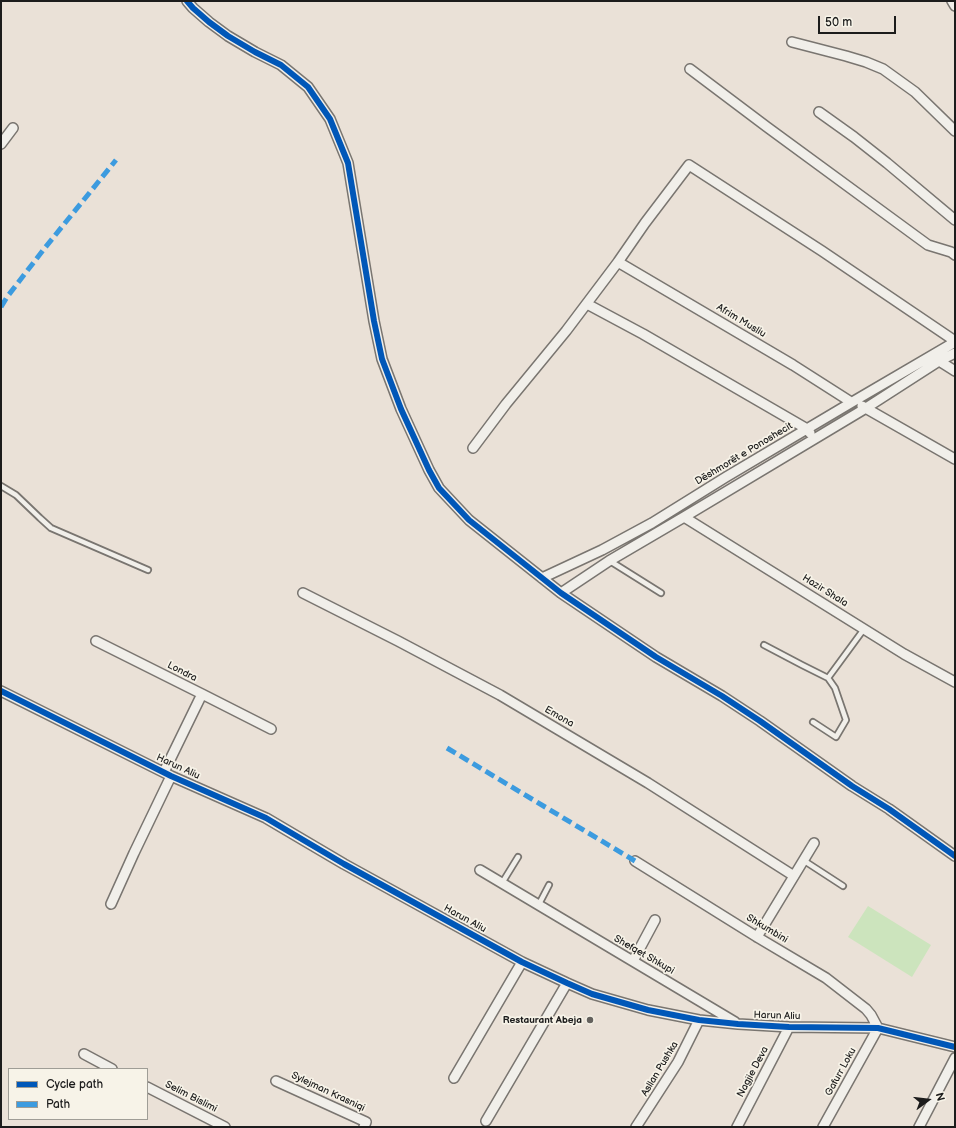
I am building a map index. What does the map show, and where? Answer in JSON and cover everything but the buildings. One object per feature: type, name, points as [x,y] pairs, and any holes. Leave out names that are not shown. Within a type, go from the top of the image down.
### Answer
[{"type":"street","points":[[187,1],[209,22],[228,36],[281,65],[308,87],[330,119],[348,163],[378,343],[382,359],[401,409],[429,470],[439,488],[468,520],[561,593],[656,657],[722,696],[760,721],[955,856]]},
{"type":"street","points":[[952,1],[955,6]]},
{"type":"street","points":[[792,42],[846,56],[883,69],[916,92],[955,131]]},
{"type":"street","points":[[690,69],[928,245],[955,254]]},
{"type":"street","points":[[819,112],[881,158],[955,220]]},
{"type":"street","points":[[1,144],[13,128]]},
{"type":"street","points":[[472,448],[587,304],[689,165],[822,251],[955,342]]},
{"type":"street","name":"Afrim Musliu","points":[[618,262],[853,402],[955,459]]},
{"type":"street","points":[[587,304],[807,429],[815,438]]},
{"type":"street","name":"Dëshmorët e Ponoshecit","points":[[561,593],[609,561],[866,408],[900,386],[955,342]]},
{"type":"street","name":"Dëshmorët e Ponoshecit","points":[[542,578],[602,550],[652,523],[893,378],[935,358],[955,353]]},
{"type":"street","points":[[935,358],[955,371]]},
{"type":"street","points":[[893,378],[900,386]]},
{"type":"street","name":"Hazir Shala","points":[[684,517],[904,654],[955,682]]},
{"type":"street","points":[[636,532],[642,541]]},
{"type":"street","name":"Emona","points":[[303,593],[500,695],[648,783],[794,876]]},
{"type":"street","name":"Londra","points":[[96,641],[202,694],[168,774]]},
{"type":"street","name":"Harun Aliu","points":[[1,691],[168,774],[266,818],[344,864],[522,962],[567,984],[592,994],[648,1010],[700,1020],[789,1027],[878,1028],[955,1047]]},
{"type":"street","points":[[202,694],[271,729]]},
{"type":"street","name":"Harun Aliu","points":[[112,904],[168,774]]},
{"type":"street","points":[[757,937],[814,843]]},
{"type":"street","name":"Shkumbini","points":[[635,861],[826,978],[866,1009],[878,1028]]},
{"type":"street","name":"Shefqet Shkupi","points":[[480,870],[738,1024]]},
{"type":"street","points":[[633,961],[655,920]]},
{"type":"street","points":[[454,1078],[522,962]]},
{"type":"street","points":[[486,1121],[567,984]]},
{"type":"street","name":"Asllan Pushka","points":[[640,1126],[678,1062],[700,1020]]},
{"type":"street","name":"Nagjie Deva","points":[[737,1127],[789,1027]]},
{"type":"street","name":"Gafurr Loku","points":[[823,1127],[878,1028]]},
{"type":"street","points":[[84,1054],[110,1068]]},
{"type":"street","points":[[919,1127],[955,1058]]},
{"type":"street","name":"Sylejman Krasniqi","points":[[276,1081],[366,1122],[364,1127]]},
{"type":"street","name":"Selim Bislimi","points":[[148,1088],[225,1127]]},
{"type":"lane","points":[[1,486],[16,495],[51,528],[148,570]]},
{"type":"lane","points":[[609,561],[661,593]]},
{"type":"lane","points":[[828,678],[864,629]]},
{"type":"lane","points":[[764,645],[828,678],[835,688],[846,720],[836,737],[813,722]]},
{"type":"lane","points":[[502,883],[518,857]]},
{"type":"lane","points":[[803,860],[843,886]]},
{"type":"lane","points":[[538,906],[549,885]]},
{"type":"green space","points":[[868,906],[931,945],[912,977],[848,937]]},
{"type":"marked path","points":[[1,307],[44,249],[116,160]]},
{"type":"marked path","points":[[447,748],[635,861]]},
{"type":"cycle path","points":[[187,1],[209,22],[228,36],[281,65],[308,87],[330,119],[348,163],[374,321],[382,359],[401,409],[429,470],[439,488],[469,520],[561,593],[656,657],[722,696],[760,721],[955,856]]},
{"type":"cycle path","points":[[1,691],[171,776],[266,818],[344,864],[522,962],[592,994],[648,1010],[699,1020],[789,1027],[878,1028],[955,1047]]},
{"type":"place","name":"Restaurant Abeja","points":[[590,1020]]}]
